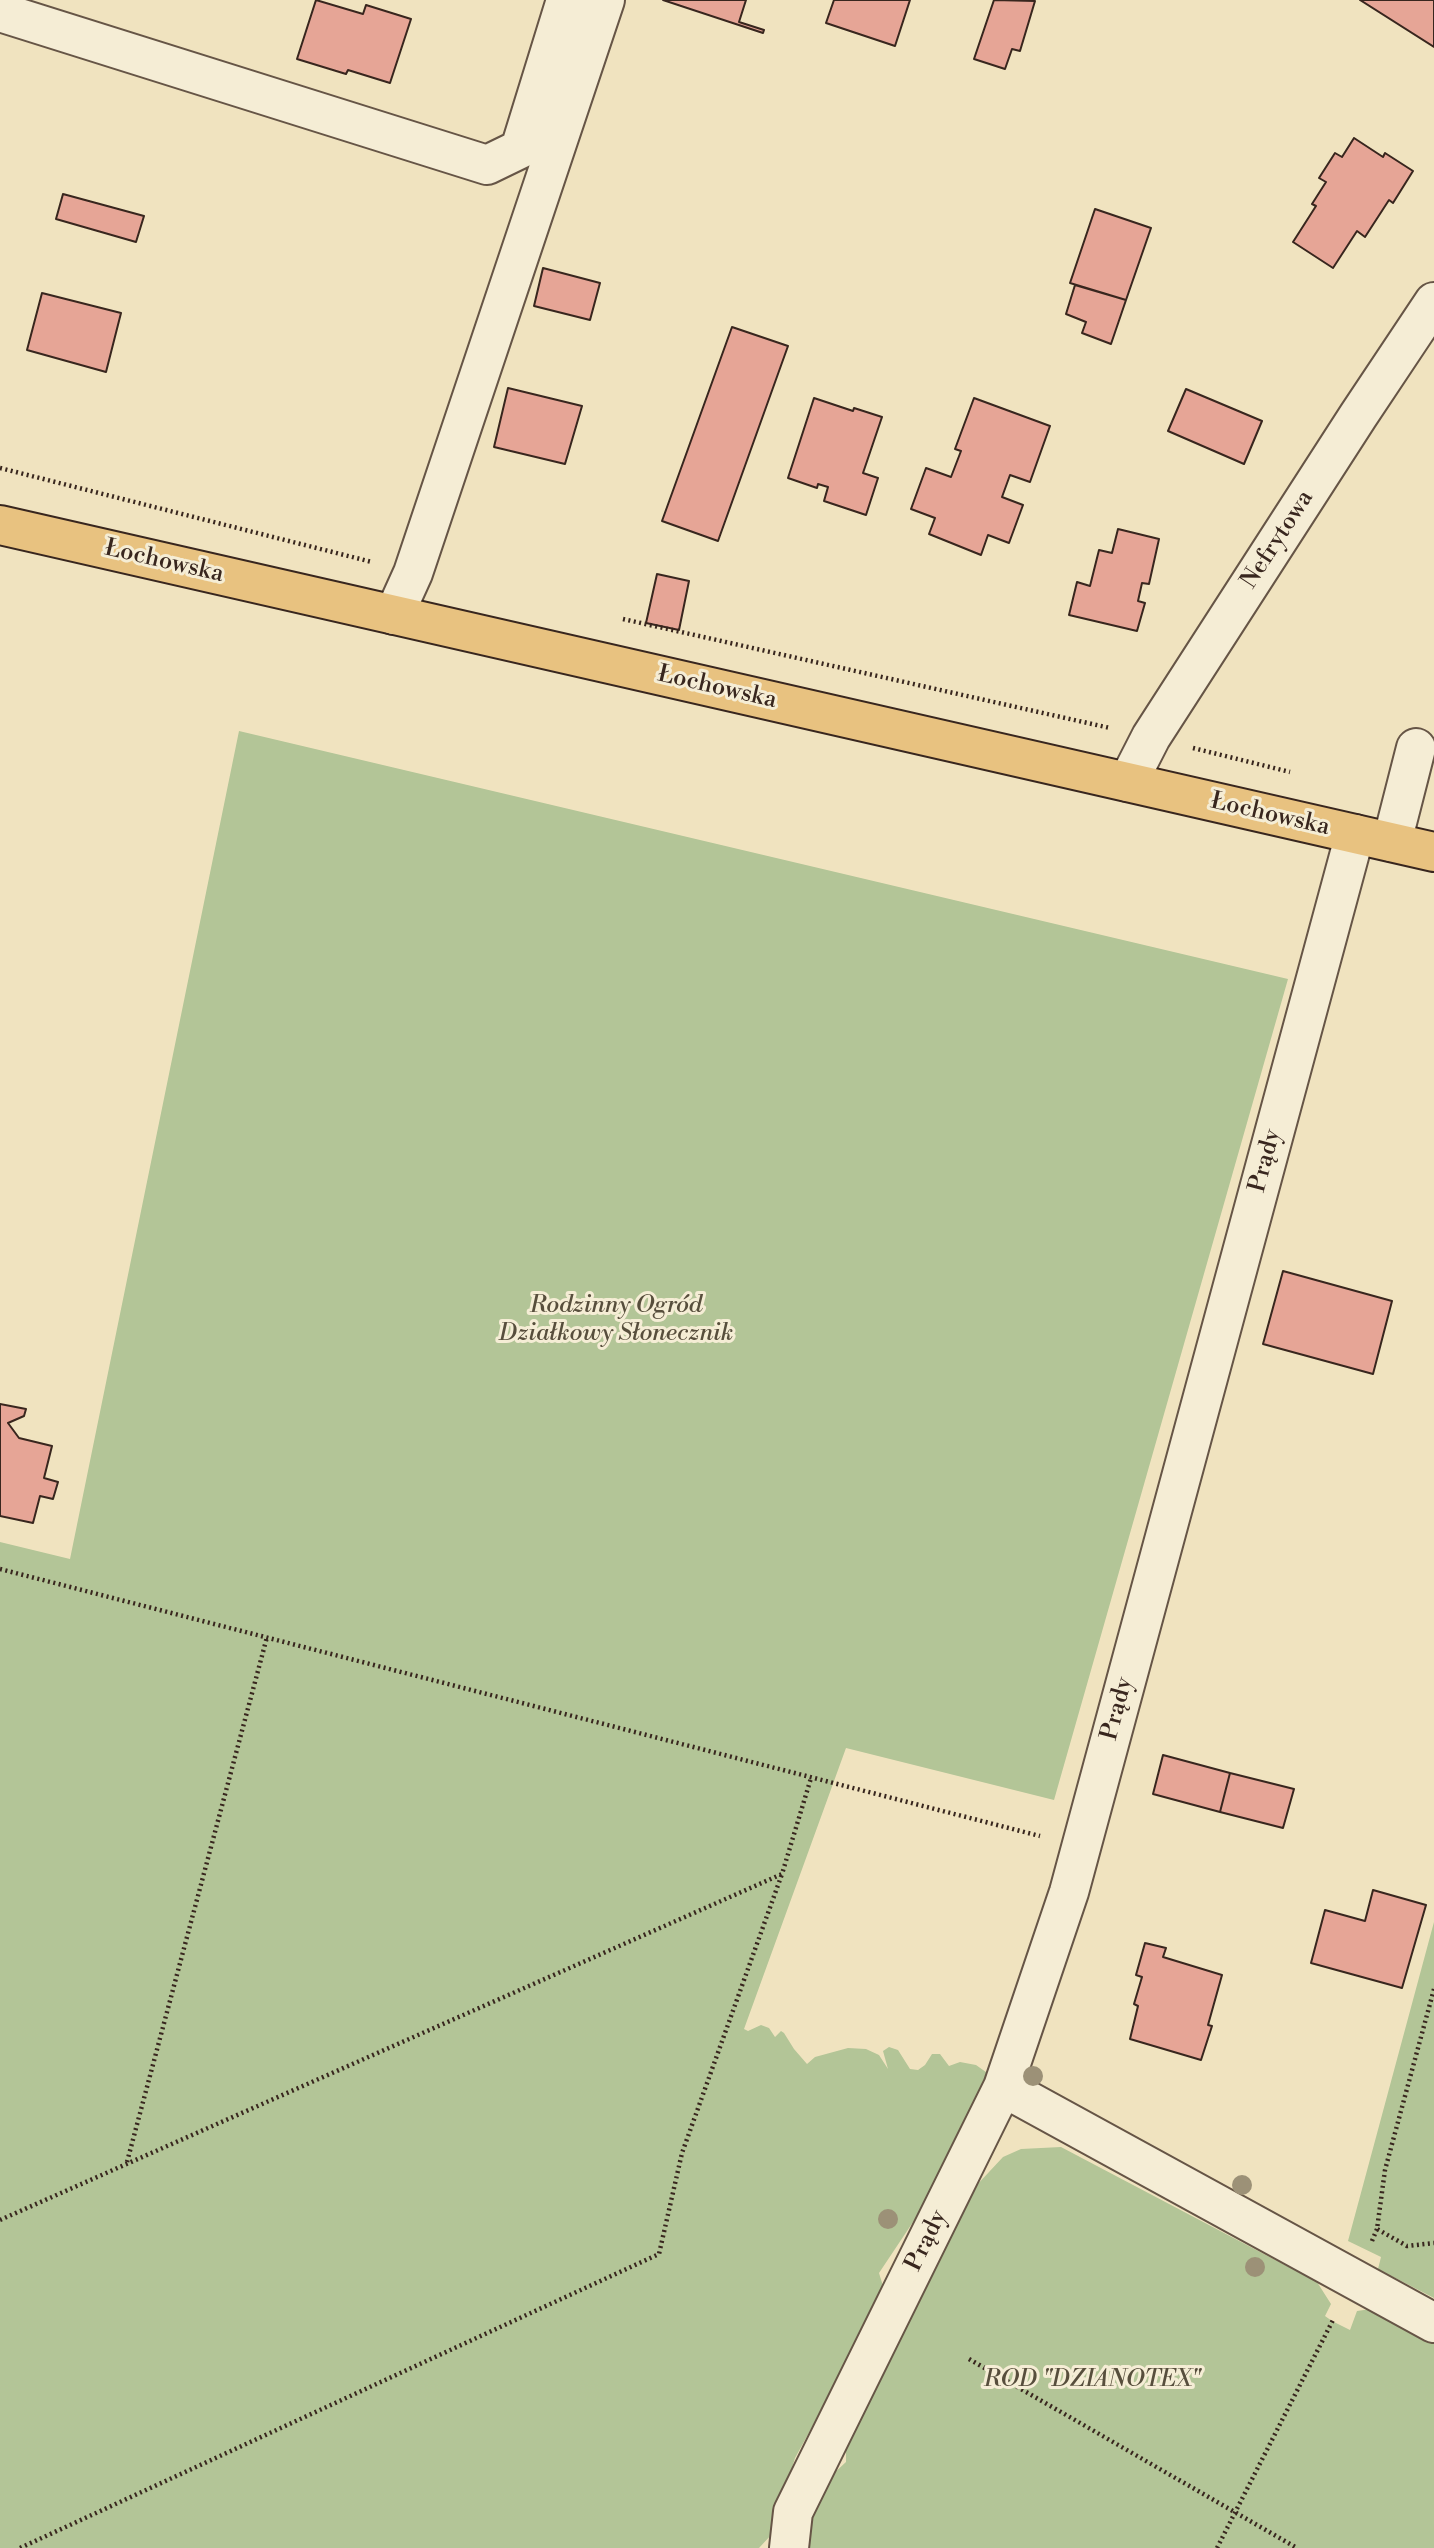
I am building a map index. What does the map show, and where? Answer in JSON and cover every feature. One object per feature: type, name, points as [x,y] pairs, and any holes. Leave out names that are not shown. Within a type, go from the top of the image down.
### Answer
[{"type":"main road","name":"Łochowska","points":[[0,525],[1434,852]]},
{"type":"street","points":[[0,12],[487,165],[520,149],[566,0]]},
{"type":"street","points":[[394,615],[413,573],[605,0]]},
{"type":"street","name":"Nefrytowa","points":[[1128,782],[1151,737],[1434,302]]},
{"type":"street","points":[[1392,842],[1416,748]]},
{"type":"street","name":"Prądy","points":[[789,2548],[793,2512],[1003,2087],[1069,1892],[1354,834]]},
{"type":"street","points":[[1003,2087],[1434,2323]]},
{"type":"path","points":[[0,468],[413,573]]},
{"type":"path","points":[[618,618],[1151,737],[1298,774]]},
{"type":"path","points":[[0,1569],[1081,1847]]},
{"type":"path","points":[[127,2163],[267,1637]]},
{"type":"path","points":[[20,2548],[659,2254],[682,2153],[782,1874],[811,1778]]},
{"type":"path","points":[[0,2220],[782,1874]]},
{"type":"path","points":[[1217,2548],[1377,2230],[1385,2170],[1434,1989]]},
{"type":"path","points":[[1377,2230],[1407,2246],[1434,2244]]},
{"type":"path","points":[[969,2359],[1297,2548]]},
{"type":"green space","name":"Rodzinny Ogród Działkowy Słonecznik","points":[[239,731],[1288,979],[1054,1800],[846,1748],[744,2029],[748,2031],[761,2025],[769,2028],[775,2037],[781,2031],[807,2064],[815,2057],[848,2048],[866,2049],[879,2055],[888,2069],[883,2051],[889,2047],[898,2050],[910,2069],[918,2070],[932,2054],[940,2054],[949,2066],[960,2062],[976,2065],[1000,2082],[953,2162],[879,2273],[883,2286],[901,2275],[947,2217],[1003,2157],[1021,2149],[1061,2147],[1317,2282],[1331,2304],[1325,2316],[1332,2321],[1350,2330],[1357,2311],[1371,2309],[1434,2342],[1434,2548],[792,2548],[831,2476],[846,2462],[846,2448],[824,2425],[823,2407],[795,2458],[772,2534],[759,2548],[0,2548],[0,1542],[70,1559]]},
{"type":"green space","points":[[1434,1922],[1434,2298],[1378,2269],[1381,2257],[1348,2241]]},
{"type":"building","points":[[316,0],[363,14],[366,5],[411,19],[390,83],[348,70],[346,74],[297,59]]},
{"type":"building","points":[[663,0],[746,0],[739,22],[764,30],[763,33]]},
{"type":"building","points":[[834,0],[910,0],[895,46],[826,23]]},
{"type":"building","points":[[994,0],[1035,1],[1020,51],[1012,49],[1005,69],[974,59]]},
{"type":"building","points":[[1360,0],[1434,0],[1434,47]]},
{"type":"building","points":[[1354,138],[1383,157],[1385,153],[1413,171],[1393,203],[1389,200],[1365,237],[1357,231],[1333,268],[1293,242],[1316,206],[1312,204],[1326,182],[1319,178],[1335,153],[1342,157]]},
{"type":"building","points":[[63,194],[144,216],[136,242],[56,219]]},
{"type":"building","points":[[1095,209],[1151,228],[1126,300],[1070,283]]},
{"type":"building","points":[[543,268],[600,283],[590,320],[534,306]]},
{"type":"building","points":[[1075,285],[1126,300],[1111,344],[1082,333],[1086,322],[1066,314]]},
{"type":"building","points":[[42,293],[121,313],[106,372],[27,350]]},
{"type":"building","points":[[732,327],[788,346],[718,541],[662,521]]},
{"type":"building","points":[[508,388],[582,406],[565,464],[494,447]]},
{"type":"building","points":[[1186,389],[1262,421],[1244,464],[1168,431]]},
{"type":"building","points":[[814,398],[882,417],[863,473],[878,478],[866,515],[824,501],[828,487],[818,484],[817,488],[788,478]]},
{"type":"building","points":[[974,398],[1050,426],[1030,482],[1010,475],[1002,497],[1023,505],[1009,543],[988,535],[981,555],[929,534],[935,518],[911,509],[926,468],[951,477],[961,451],[955,449]]},
{"type":"building","points":[[1118,529],[1159,539],[1149,584],[1142,583],[1138,601],[1145,603],[1137,631],[1069,615],[1077,582],[1090,586],[1099,550],[1112,553]]},
{"type":"building","points":[[657,574],[689,581],[679,630],[646,623]]},
{"type":"building","points":[[1283,1271],[1392,1301],[1373,1374],[1263,1344]]},
{"type":"building","points":[[0,1404],[26,1409],[24,1416],[8,1423],[19,1438],[52,1446],[44,1478],[58,1482],[53,1499],[40,1496],[33,1523],[0,1516]]},
{"type":"building","points":[[1163,1755],[1230,1773],[1220,1812],[1153,1794]]},
{"type":"building","points":[[1230,1773],[1294,1789],[1283,1828],[1220,1812]]},
{"type":"building","points":[[1373,1890],[1426,1905],[1402,1988],[1311,1963],[1325,1910],[1365,1921]]},
{"type":"building","points":[[1145,1943],[1166,1948],[1163,1957],[1222,1975],[1208,2025],[1212,2026],[1201,2060],[1130,2039],[1138,2006],[1134,2004],[1142,1977],[1136,1975]]},
{"type":"park label","name":"ROD \"DZIANOTEX\"","points":[[1092,2380]]}]
